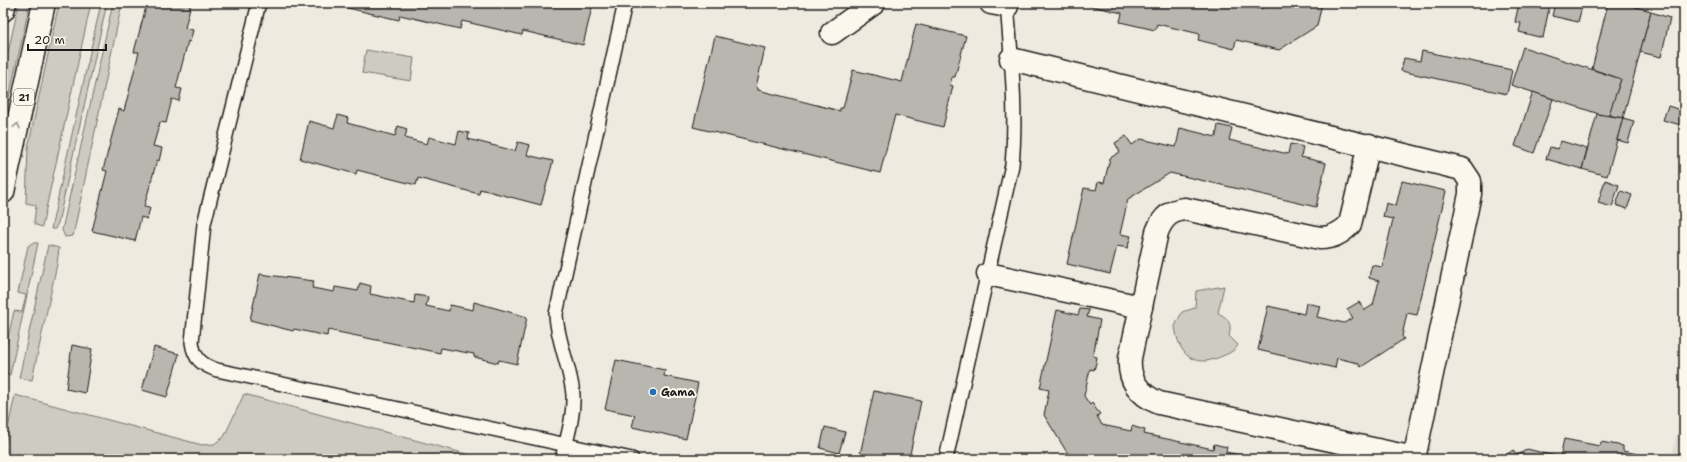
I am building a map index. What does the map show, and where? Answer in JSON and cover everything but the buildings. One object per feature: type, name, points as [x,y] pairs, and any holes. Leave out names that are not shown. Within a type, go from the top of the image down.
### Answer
[{"type":"street","points":[[3,10],[5,3]]},
{"type":"street","name":"21","points":[[3,192],[44,3]]},
{"type":"street","points":[[832,33],[874,3]]},
{"type":"street","points":[[1011,59],[1369,145],[1456,166],[1462,169],[1467,175],[1471,188],[1414,459],[1168,406],[1151,400],[1136,387],[1129,368],[1157,232],[1161,223],[1171,212],[1185,209],[1320,238],[1327,238],[1345,230],[1350,224],[1369,145]]},
{"type":"street","points":[[988,274],[1141,307]]},
{"type":"lane","points":[[259,3],[204,224],[192,342],[196,357],[201,363],[217,370],[632,459]]},
{"type":"lane","points":[[562,459],[573,410],[573,394],[557,327],[556,314],[625,3]]},
{"type":"lane","points":[[946,459],[1012,165],[1014,134],[1011,59],[1002,4]]},
{"type":"shaded area","points":[[19,3],[30,3],[3,124],[3,75]]},
{"type":"shaded area","points":[[59,3],[91,3],[42,227],[36,225],[34,222],[36,205],[26,203],[28,148]]},
{"type":"shaded area","points":[[101,3],[107,3],[58,223],[55,229],[51,229]]},
{"type":"shaded area","points":[[113,3],[122,3],[73,236],[65,237],[62,230]]},
{"type":"shaded area","points":[[366,50],[414,58],[411,81],[362,73]]},
{"type":"shaded area","points":[[32,243],[38,243],[10,375],[3,374],[3,360],[14,311],[22,312],[26,295],[18,293],[28,246]]},
{"type":"shaded area","points":[[48,245],[59,248],[57,264],[32,380],[19,378]]},
{"type":"shaded area","points":[[1224,286],[1218,313],[1225,317],[1229,322],[1229,336],[1238,345],[1228,354],[1220,357],[1202,361],[1194,360],[1183,351],[1179,344],[1175,326],[1182,312],[1195,308],[1196,291]]},
{"type":"shaded area","points":[[244,394],[485,459],[3,459],[3,451],[15,395],[202,445],[214,444],[224,437]]},
{"type":"shaded area","points":[[1684,402],[1684,459],[1672,459],[1675,443]]},
{"type":"place","name":"Gama","points":[[653,392]]}]
